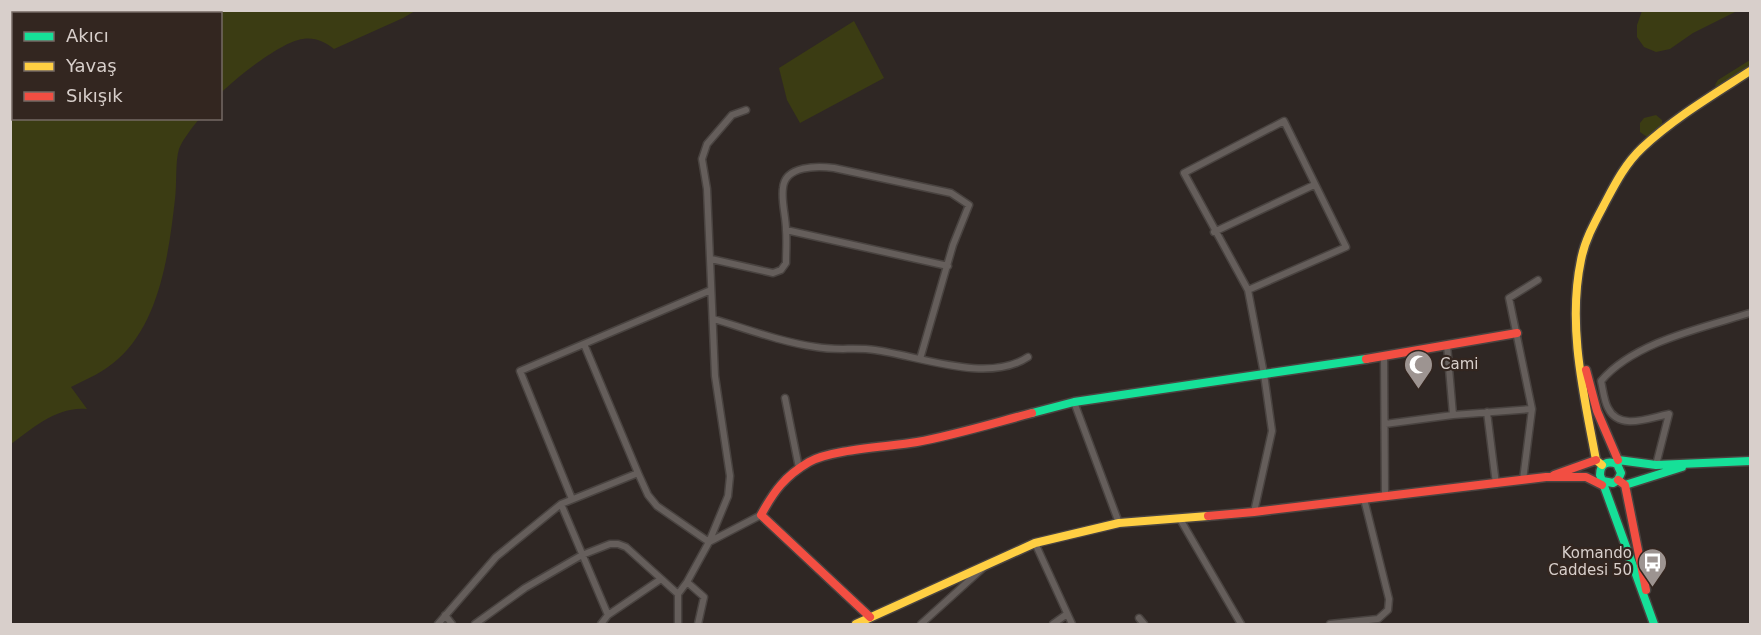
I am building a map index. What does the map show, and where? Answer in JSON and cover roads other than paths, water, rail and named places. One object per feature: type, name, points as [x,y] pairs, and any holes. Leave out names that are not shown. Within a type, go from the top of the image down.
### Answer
[{"type":"street","points":[[1653,622],[1599,471],[1578,341],[1576,300],[1581,259],[1595,221],[1617,181],[1641,150],[1682,115],[1750,72]]},
{"type":"street","points":[[678,624],[678,594],[709,542],[729,488],[730,477],[715,376],[711,259],[703,155],[711,139],[732,114],[746,110]]},
{"type":"street","points":[[1248,290],[1346,247],[1284,121],[1184,173],[1214,232],[1248,290],[1272,431],[1254,512]]},
{"type":"street","points":[[711,259],[773,273],[779,272],[786,263],[782,189],[787,178],[797,171],[818,167],[834,168],[951,193],[969,205],[957,234],[920,359]]},
{"type":"street","points":[[1214,232],[1314,185]]},
{"type":"street","points":[[786,230],[948,266]]},
{"type":"street","points":[[1523,480],[1532,409],[1509,298],[1538,280]]},
{"type":"street","points":[[572,500],[520,371],[711,290]]},
{"type":"street","points":[[1656,465],[1669,414],[1629,422],[1615,418],[1607,408],[1601,381],[1612,368],[1646,347],[1750,313]]},
{"type":"street","points":[[714,319],[818,348],[864,348],[977,369],[1007,367],[1028,357]]},
{"type":"street","points":[[709,542],[761,515],[773,492],[788,476],[799,468],[826,456],[918,442],[1074,402],[1384,356],[1516,333]]},
{"type":"street","points":[[1578,341],[1597,411],[1621,470],[1653,622]]},
{"type":"street","points":[[584,344],[653,503],[709,542]]},
{"type":"street","points":[[1448,345],[1454,415]]},
{"type":"street","points":[[1384,356],[1385,497]]},
{"type":"street","points":[[785,398],[799,468]]},
{"type":"street","points":[[1074,402],[1119,524]]},
{"type":"street","points":[[1384,424],[1454,415],[1532,409]]},
{"type":"street","points":[[1487,412],[1496,483]]},
{"type":"street","points":[[856,624],[1035,543],[1119,524],[1254,512],[1523,480],[1546,477],[1608,462],[1690,465],[1750,461]]},
{"type":"street","points":[[1546,477],[1586,477],[1603,483],[1622,482],[1690,465]]},
{"type":"street","points":[[438,624],[496,557],[561,504],[639,474]]},
{"type":"street","points":[[1330,624],[1378,620],[1388,610],[1389,599],[1364,499]]},
{"type":"street","points":[[561,504],[608,615]]},
{"type":"street","points":[[761,515],[870,617]]},
{"type":"street","points":[[1180,519],[1241,624]]},
{"type":"street","points":[[1035,543],[1072,624]]},
{"type":"street","points":[[475,624],[525,588],[582,555],[606,545],[618,544],[630,550],[678,594]]},
{"type":"street","points":[[921,624],[988,564]]},
{"type":"street","points":[[601,624],[608,615],[661,579]]},
{"type":"street","points":[[687,582],[704,597],[699,624]]},
{"type":"street","points":[[1053,624],[1067,614]]},
{"type":"street","points":[[445,615],[452,624]]},
{"type":"street","points":[[1139,618],[1144,624]]},
{"type":"place","name":"Cami","points":[[1419,390]]},
{"type":"place","name":"Komando Caddesi 50","points":[[1653,588]]}]
